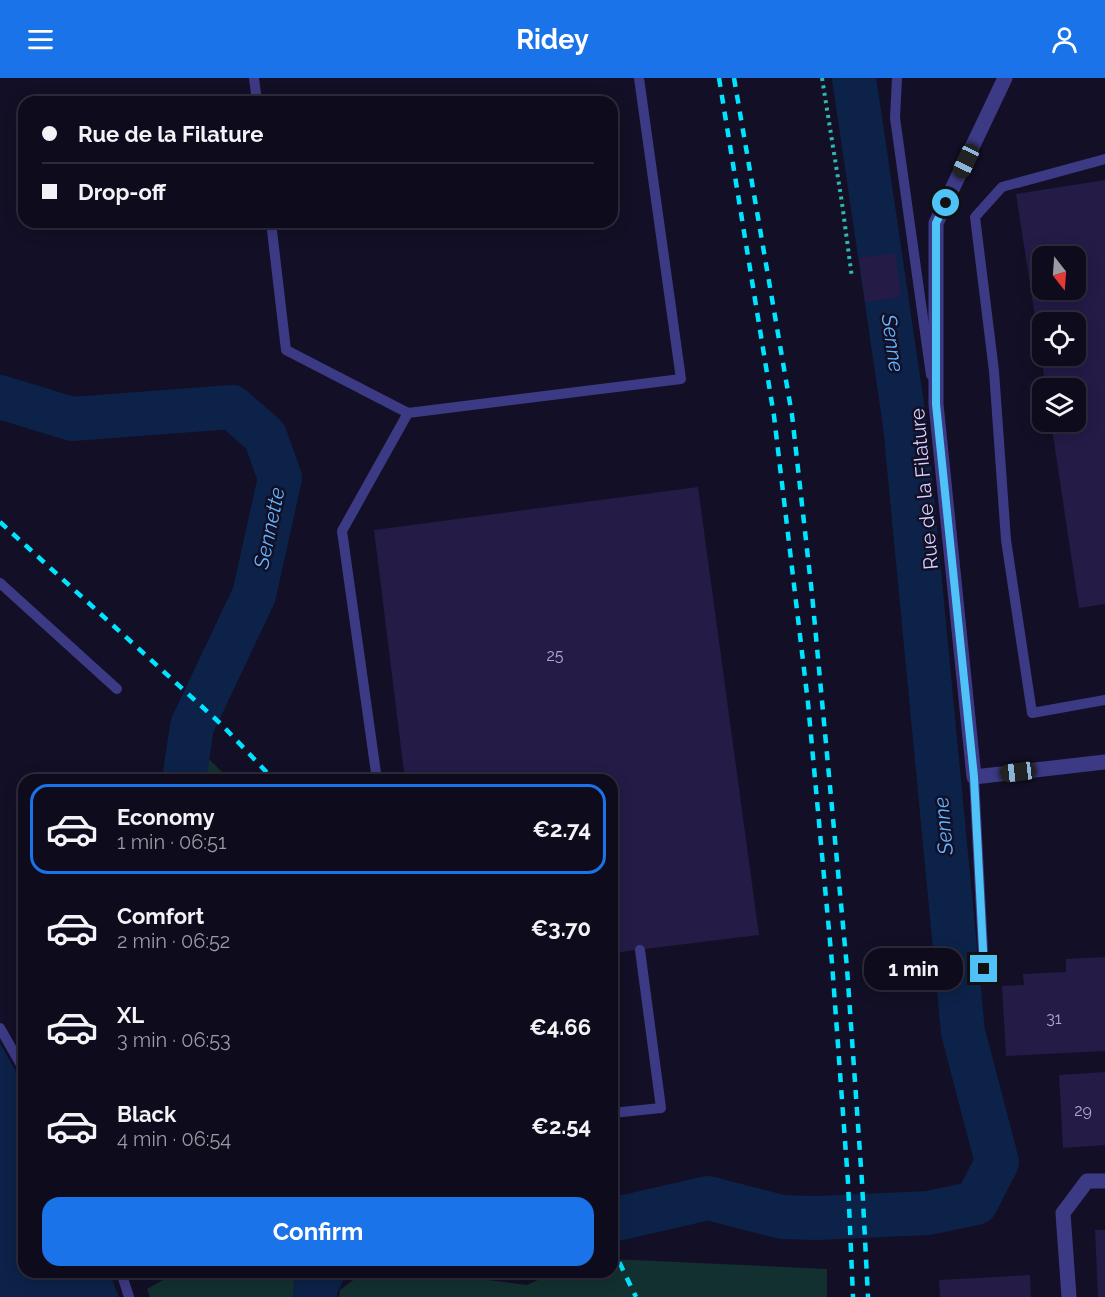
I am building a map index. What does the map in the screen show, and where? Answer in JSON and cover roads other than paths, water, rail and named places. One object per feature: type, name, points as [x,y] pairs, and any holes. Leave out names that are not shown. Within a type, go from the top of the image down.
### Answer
[{"type":"street","name":"Rue de la Filature","points":[[974,777],[936,404],[936,223],[1005,78]]},
{"type":"street","points":[[974,777],[1105,762]]},
{"type":"street","points":[[1068,1297],[1063,1213],[1087,1182],[1105,1181]]},
{"type":"lane","points":[[254,78],[256,96]]},
{"type":"lane","points":[[272,228],[286,350],[408,413],[681,380],[639,78]]},
{"type":"lane","points":[[897,78],[895,118],[936,404]]},
{"type":"lane","points":[[1105,159],[1002,187],[975,217],[994,371],[1006,540],[1032,712],[1105,700]]},
{"type":"lane","points":[[376,774],[342,531],[408,413]]},
{"type":"lane","points":[[0,583],[117,688]]},
{"type":"lane","points":[[974,777],[984,969]]},
{"type":"lane","points":[[618,1112],[661,1108],[640,950]]},
{"type":"lane","points":[[0,1028],[18,1060]]},
{"type":"lane","points":[[123,1278],[129,1297]]},
{"type":"water","points":[[0,1043],[18,1075],[18,1278],[111,1278],[119,1297],[0,1297]]},
{"type":"waterway","name":"Senne","points":[[618,1219],[708,1198],[782,1217],[816,1218],[928,1213],[976,1203],[997,1162],[963,1032],[905,425],[854,78]]},
{"type":"waterway","name":"Sennette","points":[[0,397],[72,419],[232,407],[265,436],[280,478],[254,595],[192,726],[185,774]]},
{"type":"waterway","name":"Senne","points":[[315,1297],[315,1289],[320,1278]]},
{"type":"railway","points":[[719,78],[774,416],[808,703],[832,963],[848,1182],[853,1297]]},
{"type":"railway","points":[[734,78],[792,415],[812,594],[847,968],[868,1297]]},
{"type":"railway","points":[[0,522],[221,724],[268,774]]},
{"type":"railway","points":[[618,1260],[636,1297]]}]
